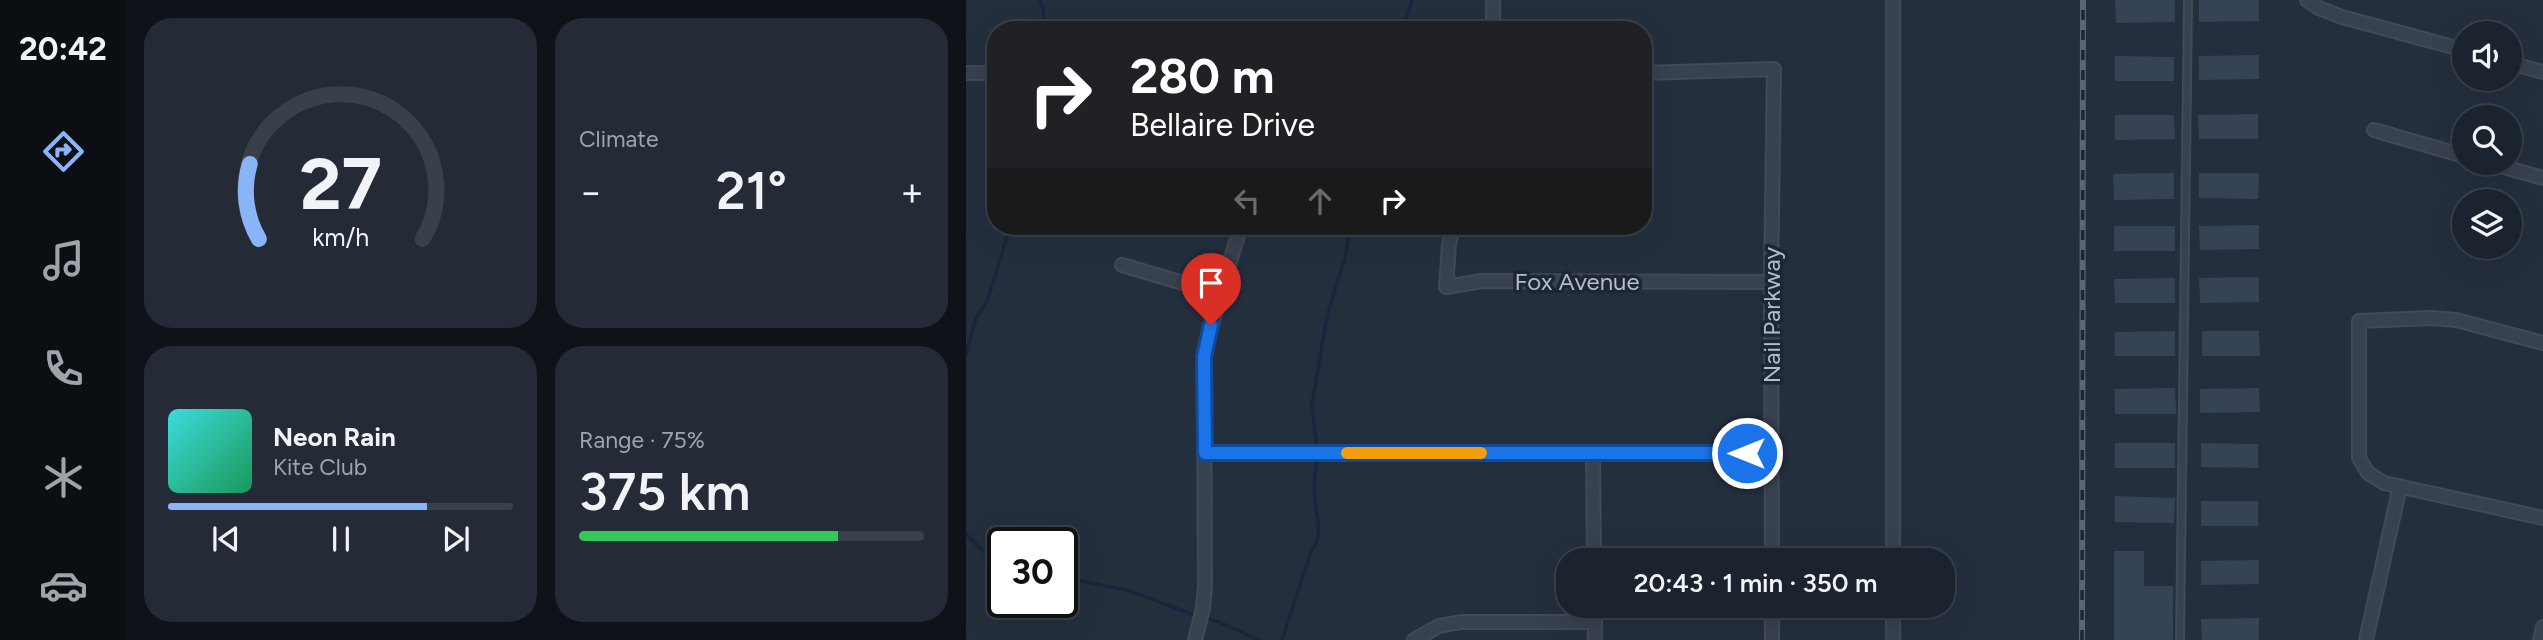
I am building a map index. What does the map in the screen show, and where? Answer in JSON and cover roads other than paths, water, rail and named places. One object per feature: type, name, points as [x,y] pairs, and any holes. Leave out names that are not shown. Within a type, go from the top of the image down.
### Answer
[{"type":"street","points":[[1493,0],[1493,21]]},
{"type":"street","points":[[1893,0],[1893,548]]},
{"type":"street","points":[[2308,0],[2319,8],[2342,17],[2452,47]]},
{"type":"street","points":[[2522,66],[2543,72]]},
{"type":"street","name":"Nail Parkway","points":[[1652,74],[1774,69],[1771,282],[1772,548]]},
{"type":"street","points":[[966,73],[987,73]]},
{"type":"street","points":[[2374,130],[2452,153]]},
{"type":"street","points":[[2522,172],[2543,178]]},
{"type":"street","points":[[1195,640],[1204,596],[1204,357],[1238,235]]},
{"type":"street","name":"Fox Avenue","points":[[1452,235],[1446,287],[1482,281],[1771,282]]},
{"type":"street","points":[[1122,265],[1220,294]]},
{"type":"street","points":[[2543,342],[2456,320],[2431,318],[2359,321],[2359,458],[2363,468],[2375,479],[2400,486],[2543,518]]},
{"type":"street","points":[[1593,452],[1594,548]]},
{"type":"street","points":[[1205,453],[1772,453]]},
{"type":"street","points":[[2366,640],[2400,486]]},
{"type":"street","points":[[1595,618],[1595,640]]},
{"type":"street","points":[[1772,618],[1772,640]]},
{"type":"street","points":[[1893,618],[1893,640]]},
{"type":"street","points":[[1414,640],[1439,626],[1461,622],[1595,622]]},
{"type":"street","points":[[2540,640],[2543,627]]},
{"type":"lane","points":[[2180,640],[2188,0]]},
{"type":"waterway","points":[[1039,0],[1044,21]]},
{"type":"waterway","points":[[1405,21],[1412,0]]},
{"type":"waterway","points":[[966,354],[976,318],[987,301],[1007,235]]},
{"type":"waterway","points":[[1317,450],[1312,405],[1327,316],[1349,235]]},
{"type":"waterway","points":[[1282,640],[1318,538],[1314,488],[1318,458]]},
{"type":"waterway","points":[[966,534],[987,553]]},
{"type":"waterway","points":[[1078,580],[1130,591],[1197,616]]},
{"type":"waterway","points":[[1205,618],[1259,640]]},
{"type":"railway","points":[[2082,640],[2083,0]]}]
